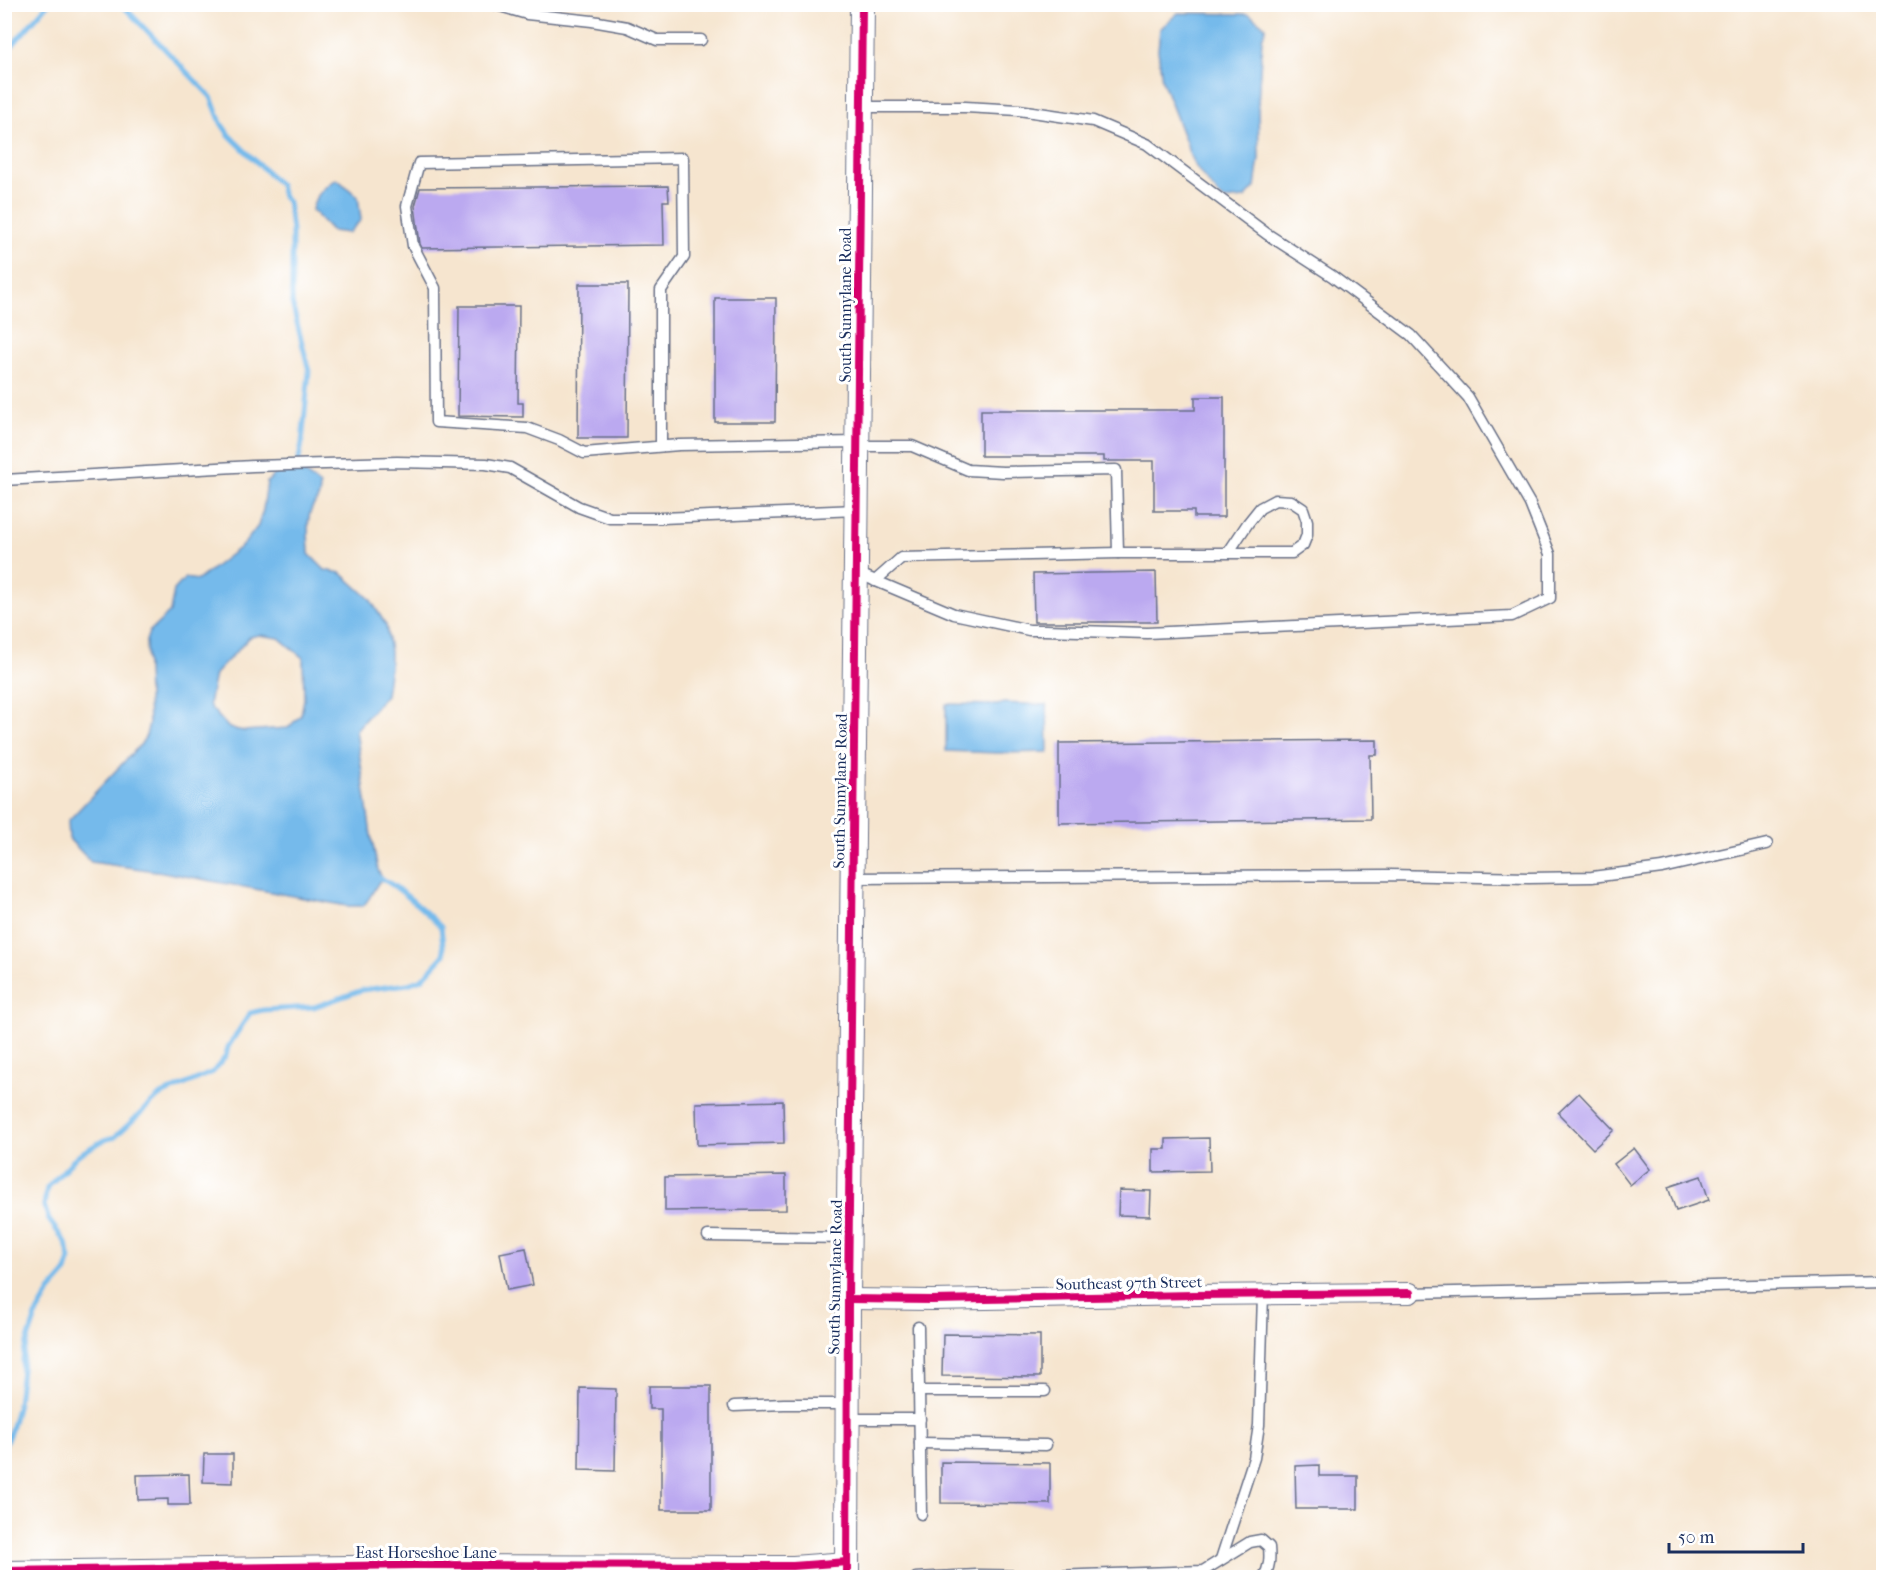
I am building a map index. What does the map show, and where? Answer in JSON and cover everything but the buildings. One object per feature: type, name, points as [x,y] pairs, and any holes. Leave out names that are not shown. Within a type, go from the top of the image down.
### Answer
[{"type":"street","name":"South Sunnylane Road","points":[[847,1570],[853,878],[866,577],[857,510],[862,4]]},
{"type":"street","name":"Southeast 97th Street","points":[[848,1299],[932,1300],[1410,1293]]},
{"type":"street","name":"East Horseshoe Lane","points":[[4,1571],[415,1565],[558,1571],[793,1566],[847,1570]]},
{"type":"lane","points":[[493,4],[527,14],[627,27],[657,40],[701,40]]},
{"type":"lane","points":[[860,107],[965,107],[1018,110],[1093,121],[1147,144],[1267,234],[1332,276],[1410,335],[1468,397],[1530,504],[1550,554],[1550,598],[1512,616],[1148,633],[1029,630],[954,614],[866,577]]},
{"type":"lane","points":[[661,446],[661,290],[684,257],[683,158],[419,164],[406,206],[413,246],[435,288],[436,422],[527,428],[559,440],[584,453],[661,446],[858,444],[912,446],[968,470],[1003,472],[1116,470],[1118,553]]},
{"type":"lane","points":[[4,480],[253,466],[397,462],[486,464],[510,468],[579,507],[610,518],[857,510]]},
{"type":"lane","points":[[866,577],[901,558],[1118,553],[1228,553],[1292,553],[1303,545],[1307,535],[1307,521],[1303,509],[1291,501],[1275,500],[1260,508],[1228,553]]},
{"type":"lane","points":[[853,878],[1377,875],[1592,877],[1662,868],[1767,844]]},
{"type":"lane","points":[[708,1236],[849,1238]]},
{"type":"lane","points":[[1410,1293],[1884,1282]]},
{"type":"lane","points":[[1221,1559],[1254,1458],[1259,1425],[1263,1295]]},
{"type":"lane","points":[[918,1327],[921,1514]]},
{"type":"lane","points":[[920,1391],[1045,1391]]},
{"type":"lane","points":[[734,1406],[784,1404],[920,1419]]},
{"type":"lane","points":[[920,1443],[1046,1445]]},
{"type":"lane","points":[[916,1578],[1203,1571],[1250,1542],[1261,1540],[1269,1547],[1270,1560],[1263,1578]]},
{"type":"water","points":[[1178,13],[1249,14],[1266,27],[1262,39],[1258,104],[1259,158],[1255,187],[1245,198],[1224,200],[1201,174],[1189,152],[1162,80],[1158,50],[1160,29]]},
{"type":"water","points":[[337,179],[358,197],[361,220],[348,233],[332,231],[312,210],[321,192]]},
{"type":"water","points":[[297,467],[320,485],[318,499],[309,518],[309,554],[325,570],[341,573],[370,599],[386,625],[390,666],[386,695],[356,730],[371,835],[378,870],[382,878],[363,906],[347,906],[163,872],[91,862],[69,839],[68,821],[146,736],[149,723],[146,641],[149,632],[170,612],[174,590],[185,578],[198,580],[244,544],[258,526],[267,482],[278,471],[293,471]],"holes":[[[259,635],[279,638],[303,658],[304,699],[301,715],[288,728],[244,731],[229,728],[209,704],[215,674],[250,637]]]},
{"type":"water","points":[[1003,703],[1047,705],[1048,752],[946,751],[946,704],[998,705]]},
{"type":"waterway","points":[[4,49],[9,49],[48,4]]},
{"type":"waterway","points":[[119,4],[211,97],[221,123],[229,135],[280,185],[283,197],[288,202],[292,230],[292,303],[309,371],[298,464]]},
{"type":"waterway","points":[[4,1447],[18,1404],[24,1352],[37,1313],[50,1291],[65,1274],[70,1259],[66,1243],[49,1220],[44,1205],[47,1188],[78,1155],[104,1140],[115,1137],[159,1096],[213,1072],[226,1056],[228,1047],[250,1013],[314,1007],[362,990],[408,984],[422,979],[444,955],[441,927],[391,884],[376,877]]},
{"type":"cycle path","points":[[847,1578],[862,4]]},
{"type":"cycle path","points":[[848,1299],[932,1300],[1410,1293]]},
{"type":"cycle path","points":[[4,1571],[415,1565],[793,1566],[847,1562]]}]
